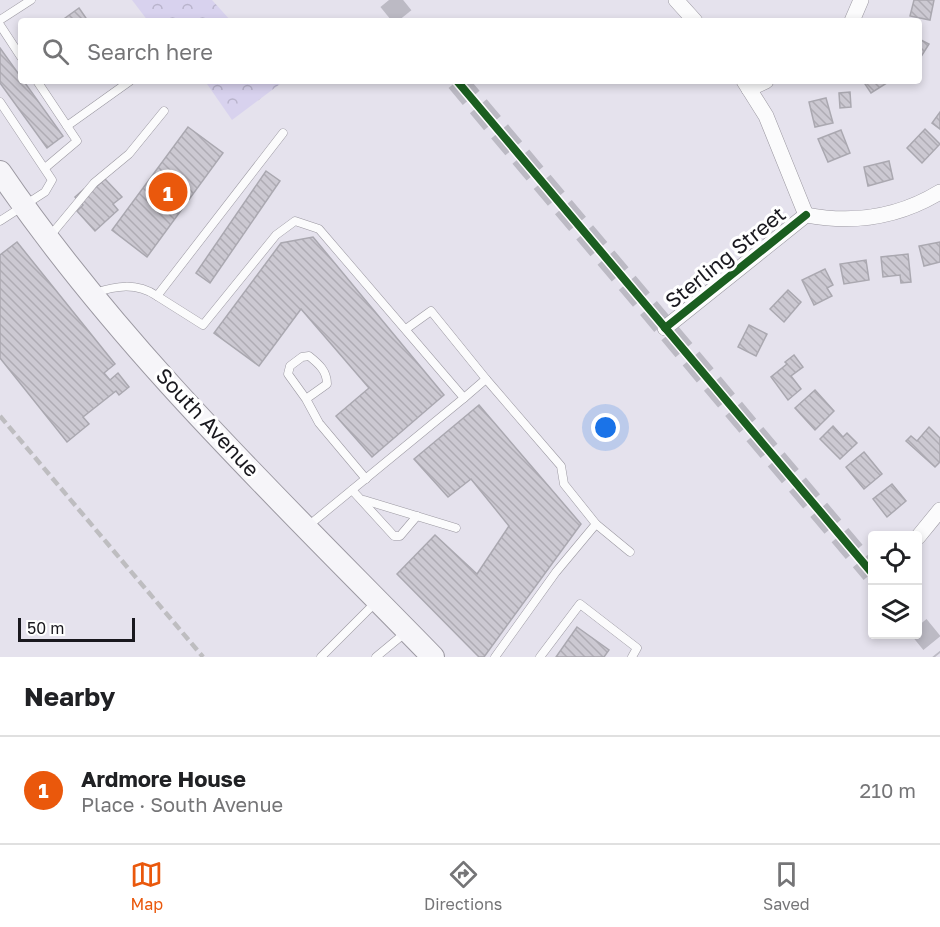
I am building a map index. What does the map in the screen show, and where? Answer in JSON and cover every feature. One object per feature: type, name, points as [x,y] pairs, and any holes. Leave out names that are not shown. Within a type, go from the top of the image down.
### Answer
[{"type":"main road","name":"South Avenue","points":[[0,172],[47,239],[191,407],[433,657]]},
{"type":"street","points":[[676,0],[692,18]]},
{"type":"street","points":[[853,18],[861,0]]},
{"type":"street","points":[[746,85],[778,141],[806,215]]},
{"type":"street","name":"Sterling Street","points":[[665,328],[806,215],[838,220],[873,218],[908,208],[940,192]]},
{"type":"street","points":[[922,532],[940,510]]},
{"type":"lane","points":[[18,52],[0,22],[31,0]]},
{"type":"lane","points":[[39,84],[76,141],[45,168]]},
{"type":"lane","points":[[67,126],[126,84]]},
{"type":"lane","points":[[0,102],[52,180],[45,192],[0,221]]},
{"type":"lane","points":[[47,239],[94,183],[129,154],[164,111]]},
{"type":"lane","points":[[157,296],[283,133]]},
{"type":"lane","points":[[93,294],[118,285],[148,290],[203,325],[276,235],[295,221],[319,229],[464,398]]},
{"type":"lane","points":[[406,329],[431,311],[561,466],[564,484],[596,524],[630,552]]},
{"type":"lane","points":[[306,399],[327,384],[327,375],[319,363],[309,356],[302,357],[290,366],[288,374],[306,399],[319,423],[366,479]]},
{"type":"lane","points":[[307,526],[486,379]]},
{"type":"lane","points":[[352,490],[364,500],[394,536],[400,536],[417,516]]},
{"type":"lane","points":[[364,500],[456,528]]},
{"type":"lane","points":[[495,657],[556,572],[596,524]]},
{"type":"lane","points":[[321,657],[378,600]]},
{"type":"lane","points":[[540,657],[580,604],[638,648],[632,657]]},
{"type":"lane","points":[[376,657],[407,630]]},
{"type":"green space","points":[[132,0],[212,0],[228,18],[146,18]]},
{"type":"green space","points":[[207,84],[280,84],[232,120]]},
{"type":"building","points":[[914,0],[934,0],[930,20],[910,16]]},
{"type":"building","points":[[79,8],[86,18],[65,18]]},
{"type":"building","points":[[922,40],[929,44],[922,55]]},
{"type":"building","points":[[0,48],[18,73],[18,84],[26,84],[63,136],[47,148],[0,83]]},
{"type":"building","points":[[865,84],[885,84],[871,93]]},
{"type":"building","points":[[850,92],[851,107],[840,108],[839,93]]},
{"type":"building","points":[[826,98],[833,123],[815,127],[809,102]]},
{"type":"building","points":[[940,112],[940,129],[932,123]]},
{"type":"building","points":[[188,127],[223,153],[147,257],[112,230]]},
{"type":"building","points":[[925,129],[940,144],[922,163],[907,148]]},
{"type":"building","points":[[841,130],[850,153],[828,162],[818,139]]},
{"type":"building","points":[[889,161],[893,179],[868,186],[864,167]]},
{"type":"building","points":[[266,171],[280,181],[210,283],[196,273]]},
{"type":"building","points":[[105,179],[122,197],[113,204],[118,210],[95,231],[77,211],[83,205],[75,197],[84,189],[88,194]]},
{"type":"building","points":[[313,237],[444,395],[372,457],[336,416],[369,388],[301,309],[259,366],[214,333],[281,243]]},
{"type":"building","points":[[17,242],[115,364],[104,373],[110,380],[118,373],[129,387],[119,395],[116,391],[83,417],[89,424],[67,442],[0,358],[0,255]]},
{"type":"building","points":[[940,242],[940,262],[924,266],[919,246]]},
{"type":"building","points":[[908,254],[911,282],[901,283],[900,275],[883,277],[881,257]]},
{"type":"building","points":[[866,260],[869,280],[844,284],[840,264]]},
{"type":"building","points":[[825,269],[833,285],[827,288],[832,296],[814,305],[802,280]]},
{"type":"building","points":[[788,290],[801,302],[784,322],[770,309]]},
{"type":"building","points":[[749,325],[767,334],[756,356],[738,347]]},
{"type":"building","points":[[794,355],[803,367],[791,376],[801,389],[788,400],[771,377]]},
{"type":"building","points":[[815,390],[834,411],[815,430],[795,408]]},
{"type":"building","points":[[479,405],[581,524],[484,657],[479,657],[397,574],[435,535],[477,574],[509,526],[471,479],[448,497],[414,459]]},
{"type":"building","points":[[833,426],[843,437],[847,433],[857,443],[840,459],[820,439]]},
{"type":"building","points":[[929,427],[940,438],[940,462],[935,467],[906,441],[911,436],[917,441]]},
{"type":"building","points":[[864,452],[882,474],[864,489],[846,467]]},
{"type":"building","points":[[892,484],[906,501],[887,517],[873,499]]},
{"type":"building","points":[[577,627],[609,650],[604,657],[556,657]]},
{"type":"tunnel","points":[[389,0],[404,18]]},
{"type":"tunnel","points":[[460,84],[868,568]]},
{"type":"tunnel","points":[[922,631],[940,653]]},
{"type":"railway","points":[[0,416],[203,657]]},
{"type":"cycle path","points":[[460,84],[868,568]]},
{"type":"cycle path","points":[[665,328],[806,215]]},
{"type":"place","name":"Ardmore House","points":[[168,192]]}]
